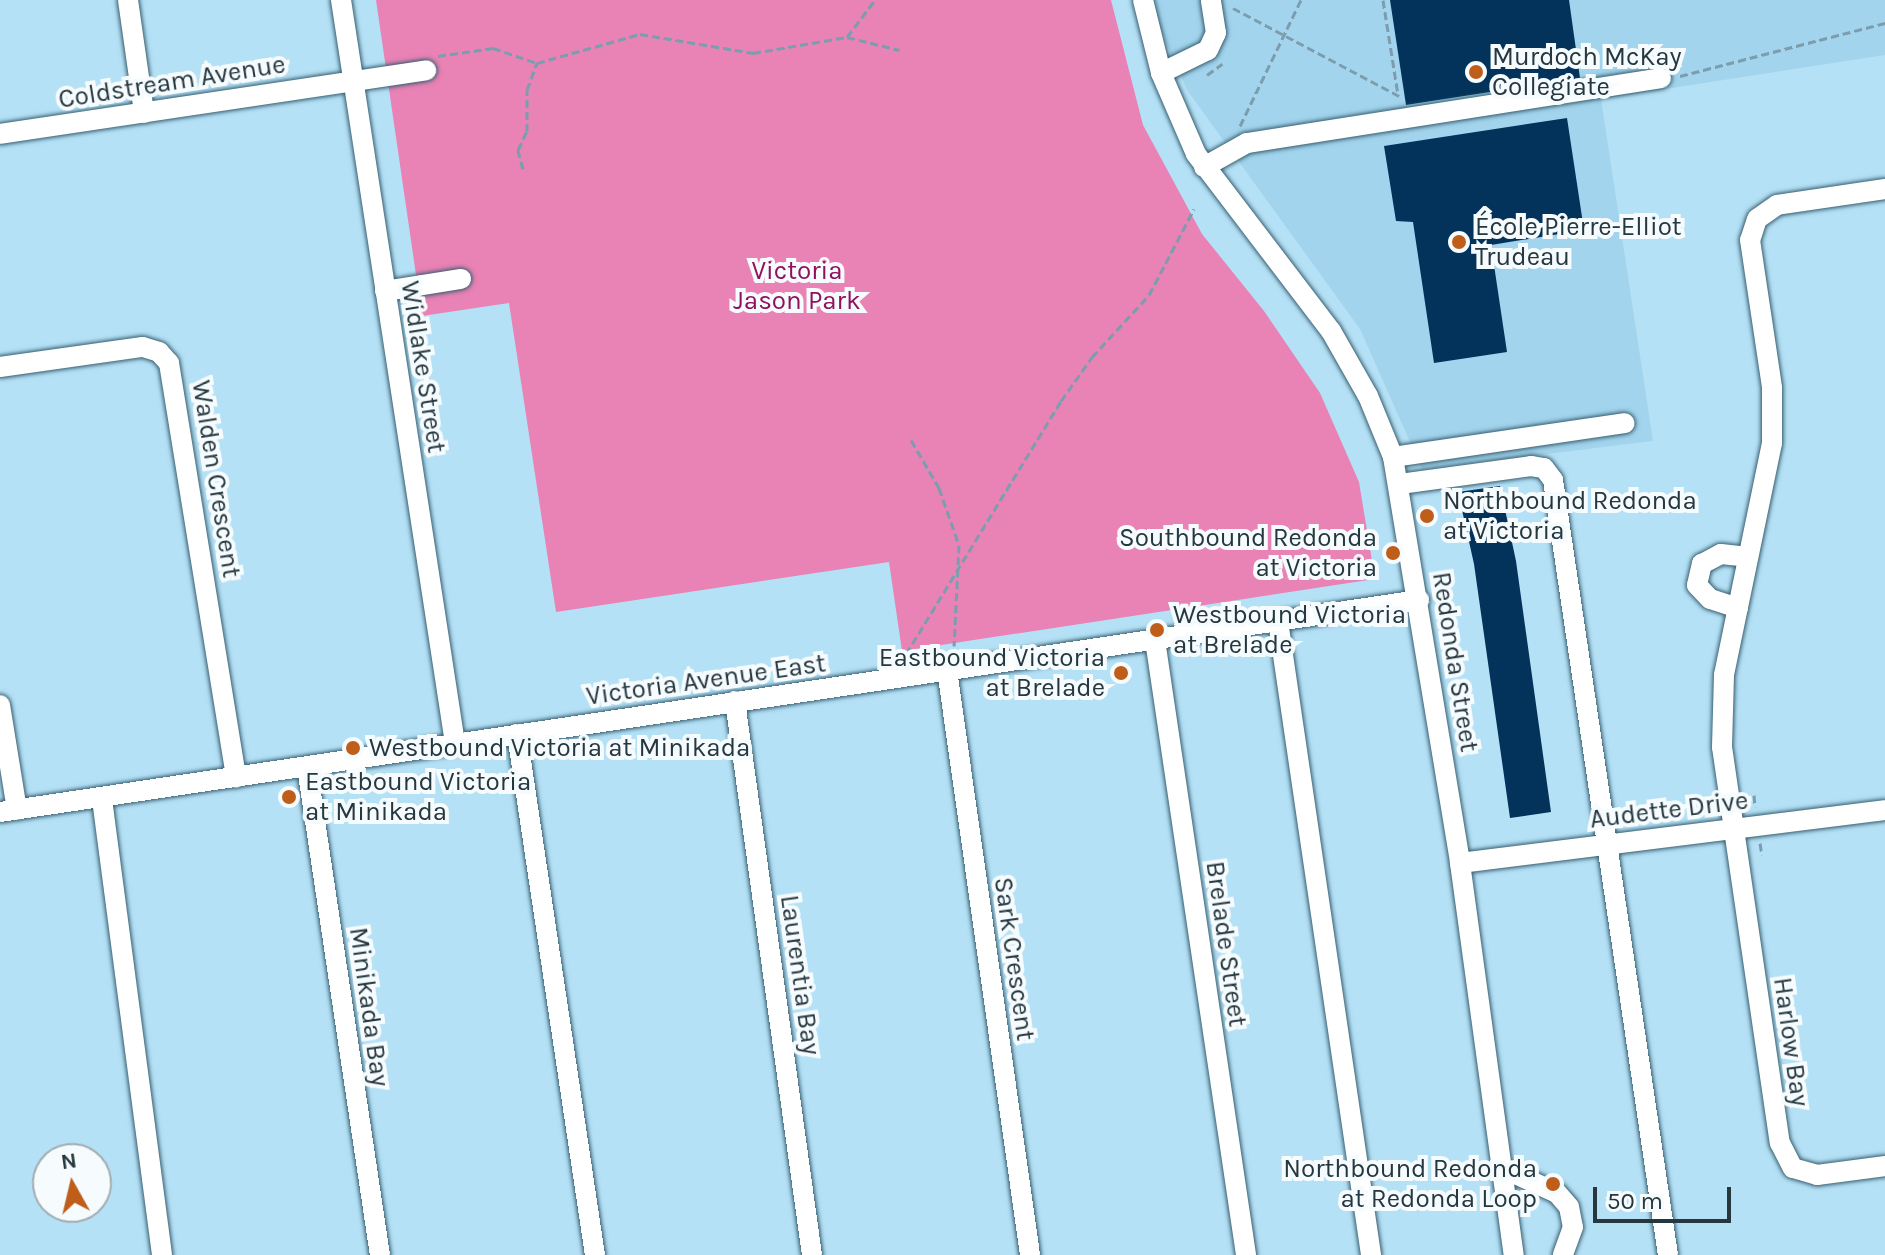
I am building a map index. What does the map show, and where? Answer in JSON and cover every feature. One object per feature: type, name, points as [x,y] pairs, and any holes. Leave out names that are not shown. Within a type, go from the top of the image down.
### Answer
[{"type":"street","points":[[128,0],[144,113]]},
{"type":"street","name":"Widlake Street","points":[[341,0],[455,743]]},
{"type":"street","name":"Redonda Street","points":[[1143,0],[1161,73],[1204,167],[1331,331],[1368,396],[1393,457],[1400,484],[1460,863],[1514,1255]]},
{"type":"street","points":[[1161,73],[1208,50],[1216,33],[1220,3]]},
{"type":"street","name":"Coldstream Avenue","points":[[0,134],[353,81],[429,64]]},
{"type":"street","points":[[1204,167],[1247,143],[1661,78]]},
{"type":"street","name":"Harlow Bay","points":[[1885,189],[1777,205],[1757,219],[1750,240],[1772,388],[1772,443],[1724,675],[1722,747],[1780,1143],[1793,1168],[1817,1175],[1885,1166]]},
{"type":"street","points":[[385,291],[461,279]]},
{"type":"street","name":"Walden Crescent","points":[[0,367],[143,347],[159,352],[169,363],[236,778]]},
{"type":"street","points":[[1393,457],[1625,423]]},
{"type":"street","points":[[1400,484],[1531,466],[1544,468],[1553,480],[1668,1255]]},
{"type":"street","points":[[1738,608],[1710,599],[1697,585],[1702,564],[1721,554],[1748,557]]},
{"type":"street","name":"Victoria Avenue East","points":[[8,811],[1419,600]]},
{"type":"street","points":[[1278,621],[1371,1255]]},
{"type":"street","name":"Brelade Street","points":[[1155,640],[1246,1255]]},
{"type":"street","name":"Sark Crescent","points":[[947,670],[1030,1255]]},
{"type":"street","name":"Laurentia Bay","points":[[735,701],[812,1255]]},
{"type":"street","points":[[0,705],[8,811]]},
{"type":"street","points":[[517,734],[595,1255]]},
{"type":"street","name":"Minikada Bay","points":[[307,767],[380,1255]]},
{"type":"street","points":[[102,799],[162,1255]]},
{"type":"street","name":"Audette Drive","points":[[1460,863],[1885,810]]},
{"type":"street","points":[[1502,1168],[1557,1193],[1569,1207],[1573,1227],[1563,1255]]},
{"type":"path","points":[[847,37],[875,0]]},
{"type":"path","points":[[1235,136],[1301,0]]},
{"type":"path","points":[[1383,0],[1404,118]]},
{"type":"path","points":[[1220,3],[1399,96]]},
{"type":"path","points":[[1661,78],[1885,23]]},
{"type":"path","points":[[429,64],[493,48],[537,63],[640,34],[753,53],[847,37],[899,50]]},
{"type":"path","points":[[523,169],[518,150],[527,131],[527,90],[537,63]]},
{"type":"path","points":[[906,654],[1061,401],[1092,357],[1149,295],[1194,209]]},
{"type":"path","points":[[911,440],[939,488],[959,545],[954,646]]},
{"type":"shaded area","points":[[1155,0],[1885,0],[1885,55],[1601,99],[1653,441],[1422,469],[1360,329],[1187,90],[1159,27]]},
{"type":"green space","name":"Victoria Jason Park","points":[[376,0],[1111,0],[1143,125],[1202,234],[1264,311],[1320,393],[1359,482],[1375,579],[902,651],[889,562],[556,612],[509,303],[422,316]]},
{"type":"building","points":[[1390,0],[1569,0],[1580,78],[1406,105]]},
{"type":"building","points":[[1567,118],[1584,230],[1491,245],[1507,352],[1434,363],[1413,222],[1396,221],[1384,146]]},
{"type":"building","points":[[1500,486],[1516,561],[1551,812],[1510,818],[1474,564],[1458,492]]},
{"type":"place","name":"Murdoch McKay Collegiate","points":[[1476,72]]},
{"type":"place","name":"École Pierre-Elliot Trudeau","points":[[1459,242]]},
{"type":"place","name":"Northbound Redonda at Victoria","points":[[1427,516]]},
{"type":"place","name":"Southbound Redonda at Victoria","points":[[1393,553]]},
{"type":"place","name":"Westbound Victoria at Brelade","points":[[1157,630]]},
{"type":"place","name":"Eastbound Victoria at Brelade","points":[[1121,673]]},
{"type":"place","name":"Westbound Victoria at Minikada","points":[[353,748]]},
{"type":"place","name":"Eastbound Victoria at Minikada","points":[[289,797]]},
{"type":"place","name":"Northbound Redonda at Redonda Loop","points":[[1553,1184]]}]
